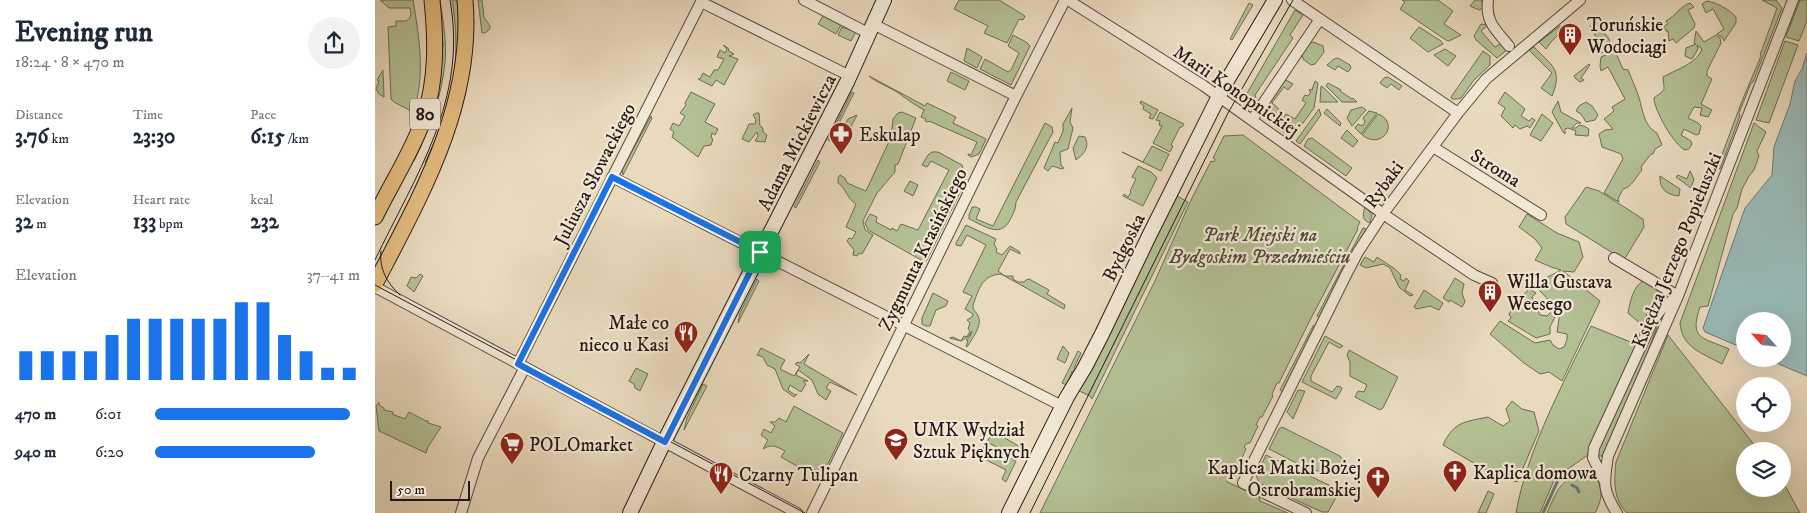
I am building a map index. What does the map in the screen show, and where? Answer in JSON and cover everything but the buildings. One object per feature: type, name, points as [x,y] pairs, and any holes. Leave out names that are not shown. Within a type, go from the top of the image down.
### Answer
[{"type":"main road","name":"80","points":[[375,217],[414,140],[424,118],[428,103],[434,69],[435,31],[432,0]]},
{"type":"main road","name":"80","points":[[375,286],[430,175],[451,122],[463,70],[466,38],[465,0]]},
{"type":"street","points":[[804,0],[1016,96]]},
{"type":"street","name":"Adama Mickiewicza","points":[[630,513],[850,76],[884,0]]},
{"type":"street","name":"Zygmunta Krasińskiego","points":[[812,513],[1016,96],[1067,0]]},
{"type":"street","name":"Marii Konopnickiej","points":[[1067,0],[1219,96],[1383,214],[1474,275],[1492,283]]},
{"type":"street","name":"Bydgoska","points":[[1009,513],[1062,406],[1102,334],[1219,96],[1275,0]]},
{"type":"street","points":[[1293,0],[1458,113]]},
{"type":"street","points":[[1488,0],[1487,13],[1489,20],[1509,46]]},
{"type":"street","name":"Rybaki","points":[[1306,513],[1243,484],[1358,252],[1383,214],[1458,113],[1493,72],[1580,0]]},
{"type":"street","name":"Księdza Jerzego Popiełuszki","points":[[1617,513],[1607,498],[1605,481],[1608,456],[1678,296],[1793,0]]},
{"type":"street","points":[[702,1],[850,76]]},
{"type":"street","name":"Juliusza Słowackiego","points":[[461,513],[478,458],[521,365],[612,177],[702,1]]},
{"type":"street","points":[[1252,120],[1320,19]]},
{"type":"street","name":"Stroma","points":[[1433,147],[1541,215]]},
{"type":"street","points":[[612,177],[1062,406]]},
{"type":"street","points":[[1605,481],[1593,458],[1594,448],[1653,320],[1662,308],[1678,296],[1614,258]]},
{"type":"street","points":[[375,286],[797,513]]},
{"type":"green space","points":[[380,0],[413,0],[419,42],[420,71],[417,99],[413,112],[391,99],[388,27],[396,26],[396,21],[406,21],[410,18],[410,8],[389,8]]},
{"type":"green space","points":[[438,0],[440,0],[445,38],[441,88],[430,125],[414,161],[412,161],[441,61],[443,45]]},
{"type":"green space","points":[[452,0],[457,0],[459,17],[460,40],[456,77],[439,136],[428,165],[425,163],[442,125],[454,79],[456,47]]},
{"type":"green space","points":[[478,0],[482,0],[484,17],[490,26],[488,31],[484,33],[482,33]]},
{"type":"green space","points":[[959,0],[999,0],[1025,16],[1023,20],[1019,19],[1007,43],[984,33],[988,26],[954,9]]},
{"type":"green space","points":[[1402,0],[1438,0],[1453,11],[1444,24],[1461,35],[1449,41],[1446,40],[1400,9],[1405,2]]},
{"type":"green space","points":[[1475,0],[1482,0],[1483,8],[1479,10],[1470,6]]},
{"type":"green space","points":[[1762,0],[1776,0],[1782,8],[1739,113],[1740,116],[1720,169],[1717,168],[1761,56],[1777,8]]},
{"type":"green space","points":[[1800,0],[1807,0],[1807,21],[1799,41],[1786,37]]},
{"type":"green space","points":[[1707,1],[1723,7],[1736,17],[1736,23],[1724,41],[1717,34],[1724,29],[1713,9],[1706,13],[1702,4]]},
{"type":"green space","points":[[1249,3],[1253,5],[1232,40],[1230,39]]},
{"type":"green space","points":[[1690,3],[1694,7],[1688,10],[1695,24],[1694,28],[1676,43],[1673,39],[1669,41],[1668,31],[1666,31],[1664,26],[1668,24],[1666,21],[1683,6]]},
{"type":"green space","points":[[1295,10],[1303,15],[1290,35],[1293,38],[1255,95],[1257,103],[1252,109],[1242,102]]},
{"type":"green space","points":[[823,16],[841,25],[836,34],[818,24]]},
{"type":"green space","points":[[1597,23],[1609,39],[1611,45],[1611,49],[1601,53],[1599,43],[1591,27],[1591,25]]},
{"type":"green space","points":[[1481,24],[1488,25],[1481,31],[1495,47],[1502,43],[1508,49],[1497,58],[1476,40],[1474,36]]},
{"type":"green space","points":[[1560,26],[1561,32],[1546,49],[1539,42]]},
{"type":"green space","points":[[842,27],[856,32],[851,41],[838,35]]},
{"type":"green space","points":[[1419,27],[1443,44],[1428,52],[1410,38]]},
{"type":"green space","points":[[1696,31],[1704,42],[1716,35],[1720,38],[1721,43],[1707,71],[1707,76],[1712,79],[1701,104],[1712,110],[1708,117],[1700,115],[1702,108],[1694,107],[1688,118],[1701,126],[1699,134],[1696,135],[1684,129],[1681,135],[1691,141],[1692,144],[1689,149],[1685,150],[1665,127],[1654,98],[1664,89],[1663,77],[1685,66],[1700,54],[1702,49],[1697,45],[1698,49],[1692,59],[1685,56],[1686,48],[1696,44],[1694,43]]},
{"type":"green space","points":[[1013,35],[1030,46],[1011,85],[980,69],[985,59],[1008,72],[1011,70],[1019,53],[1008,46]]},
{"type":"green space","points":[[1785,41],[1798,45],[1769,123],[1756,120]]},
{"type":"green space","points":[[1313,42],[1323,46],[1324,52],[1315,64],[1311,65],[1303,59],[1302,53],[1308,44]]},
{"type":"green space","points":[[723,45],[734,54],[729,56],[738,59],[724,85],[716,80],[712,86],[698,79],[700,79],[703,73],[710,77],[714,70],[718,70],[724,59],[717,57],[720,50],[725,53],[727,49]]},
{"type":"green space","points":[[1534,47],[1554,68],[1556,80],[1552,96],[1541,88],[1552,73],[1529,50]]},
{"type":"green space","points":[[967,48],[982,57],[977,68],[964,61]]},
{"type":"green space","points":[[1445,49],[1456,56],[1448,66],[1434,55]]},
{"type":"green space","points":[[1483,51],[1490,56],[1490,65],[1474,80],[1461,98],[1452,99],[1451,97]]},
{"type":"green space","points":[[1615,51],[1623,69],[1628,70],[1648,125],[1657,133],[1662,145],[1651,154],[1631,184],[1623,189],[1618,199],[1619,202],[1604,193],[1623,159],[1621,154],[1602,147],[1599,134],[1605,130],[1613,129],[1604,119],[1614,111],[1612,107],[1625,99],[1608,67],[1601,71],[1601,57]]},
{"type":"green space","points":[[1338,58],[1350,65],[1351,68],[1348,72],[1338,66],[1335,70],[1327,65]]},
{"type":"green space","points":[[1589,64],[1581,78],[1584,80],[1580,82],[1574,76]]},
{"type":"green space","points":[[383,70],[384,97],[376,89],[379,81],[377,80]]},
{"type":"green space","points":[[951,72],[969,81],[965,90],[947,81]]},
{"type":"green space","points":[[869,76],[925,106],[927,103],[956,117],[953,123],[986,139],[979,154],[971,157],[968,155],[971,155],[977,142],[925,121],[926,119],[921,117],[924,110]]},
{"type":"green space","points":[[1388,77],[1402,86],[1399,90],[1391,84],[1387,88],[1380,83],[1384,78]]},
{"type":"green space","points":[[1284,79],[1293,84],[1288,90],[1284,87],[1272,103],[1279,109],[1270,122],[1260,114]]},
{"type":"green space","points":[[1315,81],[1318,83],[1314,108],[1292,138],[1276,127],[1286,114],[1295,119],[1306,103],[1302,100],[1305,95],[1308,96],[1311,92],[1309,91],[1310,89],[1312,90]]},
{"type":"green space","points":[[1328,83],[1357,102],[1342,102],[1326,86]]},
{"type":"green space","points":[[1321,86],[1324,88],[1338,102],[1320,102]]},
{"type":"green space","points":[[691,92],[715,104],[705,122],[718,129],[715,135],[712,133],[711,145],[704,146],[698,157],[672,137],[674,132],[670,129],[673,123],[679,126],[685,116],[680,113],[686,105],[685,103]]},
{"type":"green space","points":[[852,92],[854,93],[830,141],[828,140]]},
{"type":"green space","points":[[1505,92],[1525,109],[1521,116],[1529,121],[1532,118],[1535,120],[1530,128],[1527,126],[1520,129],[1515,125],[1513,128],[1501,116],[1505,108],[1498,103]]},
{"type":"green space","points":[[1141,101],[1158,110],[1153,119],[1149,118],[1151,114],[1143,109],[1144,106],[1140,103]]},
{"type":"green space","points":[[1558,101],[1561,112],[1581,123],[1577,123],[1572,128],[1576,128],[1579,125],[1584,126],[1589,129],[1588,136],[1575,135],[1576,131],[1568,128],[1565,129],[1565,134],[1563,132],[1552,112]]},
{"type":"green space","points":[[1586,102],[1592,106],[1598,115],[1595,120],[1586,122],[1581,114],[1576,111],[1579,106]]},
{"type":"green space","points":[[1362,107],[1366,110],[1352,126],[1347,118],[1351,110]]},
{"type":"green space","points":[[1072,108],[1070,122],[1073,128],[1068,149],[1060,152],[1061,165],[1064,168],[1052,166],[1048,171],[1044,168],[1055,142],[1058,143],[1063,131],[1063,124]]},
{"type":"green space","points":[[1319,109],[1321,115],[1300,144],[1296,141]]},
{"type":"green space","points":[[1327,109],[1341,123],[1340,126],[1324,113]]},
{"type":"green space","points":[[1369,111],[1377,113],[1361,134],[1355,128],[1358,124],[1362,126],[1365,122],[1363,118]]},
{"type":"green space","points":[[902,112],[916,118],[898,164],[895,165],[895,172],[877,193],[863,221],[865,230],[873,235],[862,254],[853,255],[854,250],[847,241],[849,238],[852,239],[856,232],[846,227],[856,204],[838,183],[838,178],[840,175],[845,178],[847,183],[866,191],[891,137],[893,119],[898,113]]},
{"type":"green space","points":[[1160,112],[1184,124],[1180,127],[1171,145],[1173,146],[1170,152],[1153,143],[1162,126],[1159,125],[1160,121],[1156,120]]},
{"type":"green space","points":[[759,113],[760,126],[767,135],[765,142],[755,141],[758,136],[757,132],[749,142],[742,139],[749,124],[755,124],[756,120],[753,115]]},
{"type":"green space","points":[[1378,114],[1388,123],[1386,133],[1376,140],[1362,135]]},
{"type":"green space","points":[[1542,114],[1553,123],[1541,141],[1530,135]]},
{"type":"green space","points":[[857,115],[843,142],[839,140],[838,138],[848,119]]},
{"type":"green space","points":[[651,116],[652,118],[623,175],[622,170]]},
{"type":"green space","points":[[1045,123],[1052,127],[1053,132],[1016,202],[1013,214],[1006,226],[996,230],[969,219],[972,207],[976,207],[980,209],[976,219],[993,226]]},
{"type":"green space","points":[[1754,123],[1766,132],[1757,151],[1759,156],[1754,170],[1742,189],[1737,208],[1733,214],[1708,306],[1700,307],[1697,318],[1697,332],[1700,336],[1729,349],[1722,364],[1694,349],[1685,338],[1680,323]]},
{"type":"green space","points":[[1347,130],[1358,141],[1353,147],[1341,138]]},
{"type":"green space","name":"Park Miejski na Bydgoskim Przedmieściu","points":[[1243,135],[1360,222],[1279,383],[1277,383],[1272,394],[1273,396],[1256,425],[1258,426],[1250,443],[1247,443],[1244,447],[1246,449],[1237,468],[1232,472],[1227,482],[1259,496],[1260,501],[1288,513],[1040,513],[1154,283],[1191,200],[1211,161],[1214,162],[1215,159],[1213,158],[1224,136]]},
{"type":"green space","points":[[1079,136],[1085,137],[1087,144],[1084,153],[1076,160],[1073,148]]},
{"type":"green space","points":[[1312,138],[1352,168],[1346,176],[1304,146],[1308,139]]},
{"type":"green space","points":[[1152,146],[1169,154],[1161,171],[1122,152],[1143,162]]},
{"type":"green space","points":[[932,152],[938,152],[962,165],[966,180],[927,260],[921,260],[868,230],[865,223],[870,214],[877,217],[876,222],[891,230],[892,228],[897,231],[901,224],[918,230],[949,170],[931,161],[927,167],[922,165]]},
{"type":"green space","points":[[818,160],[820,162],[796,208],[794,207]]},
{"type":"green space","points":[[1138,166],[1151,172],[1157,178],[1143,206],[1123,196],[1124,194],[1128,197],[1131,192],[1136,179],[1132,177]]},
{"type":"green space","points":[[1187,166],[1191,168],[1177,196],[1188,202],[1092,399],[1090,396],[1077,390]]},
{"type":"green space","points":[[1690,171],[1694,179],[1691,188],[1676,177],[1678,175],[1687,179]]},
{"type":"green space","points":[[1660,176],[1680,189],[1679,196],[1671,194],[1662,188]]},
{"type":"green space","points":[[910,181],[918,185],[913,196],[904,191]]},
{"type":"green space","points":[[1586,187],[1599,191],[1643,219],[1644,227],[1624,260],[1566,224],[1565,217]]},
{"type":"green space","points":[[1365,206],[1372,215],[1370,223],[1364,218]]},
{"type":"green space","points":[[1527,214],[1557,233],[1579,242],[1583,257],[1574,272],[1563,271],[1600,301],[1562,381],[1549,372],[1540,374],[1490,334],[1500,321],[1535,343],[1550,340],[1559,349],[1564,347],[1567,340],[1567,334],[1557,332],[1560,312],[1539,290],[1542,280],[1561,270],[1535,260],[1542,248],[1535,239],[1519,227]]},
{"type":"green space","points":[[966,225],[996,239],[994,244],[997,249],[996,252],[1002,255],[1010,246],[1020,252],[1020,254],[1010,249],[998,271],[1005,276],[1013,276],[1013,279],[1018,282],[1024,282],[1029,279],[1049,290],[1047,294],[1065,305],[1064,309],[1001,274],[989,277],[982,284],[973,305],[979,320],[976,332],[967,347],[968,341],[966,340],[970,337],[972,331],[969,336],[961,341],[964,336],[967,337],[970,331],[968,329],[970,323],[967,320],[973,314],[965,309],[972,296],[963,292],[986,245],[967,235],[961,246],[956,245]]},
{"type":"green space","points":[[1363,228],[1366,229],[1320,318],[1317,316]]},
{"type":"green space","points":[[1365,257],[1374,262],[1377,257],[1395,269],[1401,275],[1400,279],[1404,281],[1406,278],[1409,281],[1405,290],[1413,295],[1410,296],[1399,287],[1390,268],[1383,264],[1366,268],[1360,265]]},
{"type":"green space","points":[[420,274],[423,276],[414,292],[407,286],[411,277],[416,278]]},
{"type":"green space","points":[[1455,278],[1464,284],[1462,293],[1465,302],[1462,307],[1443,298]]},
{"type":"green space","points":[[757,279],[759,281],[738,323],[740,313]]},
{"type":"green space","points":[[1643,281],[1658,291],[1642,325],[1628,313],[1634,291]]},
{"type":"green space","points":[[1529,289],[1536,293],[1532,297],[1540,315],[1547,316],[1553,310],[1556,315],[1550,327],[1550,334],[1536,338],[1508,321],[1511,318],[1509,314],[1515,304]]},
{"type":"green space","points":[[1424,290],[1443,303],[1439,310],[1430,306],[1417,309],[1414,307]]},
{"type":"green space","points":[[1661,290],[1664,293],[1662,300],[1643,335],[1639,334]]},
{"type":"green space","points":[[933,293],[948,301],[946,306],[936,310],[930,326],[926,326],[922,324],[922,318]]},
{"type":"green space","points":[[1655,322],[1658,323],[1657,327],[1639,376],[1607,449],[1602,456],[1597,456],[1598,444]]},
{"type":"green space","points":[[1316,325],[1283,392],[1280,390],[1313,326]]},
{"type":"green space","points":[[1591,326],[1638,345],[1588,455],[1555,478],[1540,513],[1516,513],[1528,465],[1537,441]]},
{"type":"green space","points":[[1668,335],[1736,422],[1736,432],[1744,432],[1752,442],[1736,442],[1736,497],[1791,497],[1800,513],[1627,513],[1619,502],[1615,489],[1616,462]]},
{"type":"green space","points":[[1325,336],[1343,346],[1339,348],[1329,342],[1311,376],[1311,381],[1332,392],[1337,386],[1341,387],[1342,389],[1336,399],[1302,382]]},
{"type":"green space","points":[[1063,346],[1069,353],[1065,363],[1057,359]]},
{"type":"green space","points":[[761,348],[785,360],[780,369],[794,376],[798,370],[796,375],[808,381],[803,381],[806,384],[801,392],[790,385],[788,390],[795,395],[797,394],[794,397],[783,389],[775,369],[767,365],[763,357],[757,355]]},
{"type":"green space","points":[[1349,350],[1398,377],[1383,408],[1380,410],[1355,397],[1358,391],[1364,392],[1367,385],[1350,376],[1350,362],[1347,355]]},
{"type":"green space","points":[[1078,351],[1081,353],[1074,368],[1077,370],[1076,372],[1072,371],[1067,385],[1062,383]]},
{"type":"green space","points":[[809,354],[804,364],[857,395],[830,382],[826,388],[831,391],[826,400],[818,394],[812,380],[798,370],[800,367],[795,364],[800,363]]},
{"type":"green space","points":[[636,368],[648,374],[640,391],[629,381]]},
{"type":"green space","points":[[703,384],[707,386],[684,430],[687,418]]},
{"type":"green space","points":[[1298,390],[1305,391],[1293,419],[1287,412]]},
{"type":"green space","points":[[1512,401],[1522,409],[1534,412],[1539,431],[1517,482],[1470,461],[1443,445],[1451,431],[1467,422],[1488,417],[1503,426],[1510,421],[1506,409]]},
{"type":"green space","points":[[379,402],[379,405],[384,410],[393,412],[392,414],[405,419],[409,412],[428,421],[428,423],[441,427],[426,453],[379,431],[376,406]]},
{"type":"green space","points":[[794,406],[843,433],[824,472],[819,469],[813,483],[818,471],[806,466],[804,470],[781,457],[785,451],[777,447],[769,446],[763,449],[768,440],[761,435],[764,429],[771,433],[775,426],[770,422],[775,422],[779,418],[786,422]]},
{"type":"green space","points":[[1282,427],[1340,456],[1342,468],[1336,472],[1317,471],[1269,449],[1279,429]]},
{"type":"green space","points":[[993,431],[1022,448],[1017,458],[987,442]]},
{"type":"green space","points":[[985,445],[1016,461],[1006,482],[1002,479],[1006,470],[963,448],[979,455]]},
{"type":"green space","points":[[1266,455],[1337,489],[1339,492],[1328,512],[1322,512],[1259,483],[1256,475]]},
{"type":"green space","points":[[1587,470],[1594,472],[1601,492],[1600,502],[1595,513],[1547,513],[1557,491],[1565,481]]},
{"type":"green space","points":[[1488,491],[1494,494],[1486,513],[1478,513]]},
{"type":"water","points":[[1807,53],[1807,376],[1788,368],[1791,368],[1791,312],[1736,312],[1736,345],[1705,332],[1703,328],[1745,208],[1772,175],[1774,147],[1790,104],[1795,81],[1802,69]]},
{"type":"waterway","points":[[1543,513],[1559,478]]},
{"type":"waterway","points":[[1572,485],[1579,492]]},
{"type":"tram line","points":[[375,260],[435,135],[445,104],[452,71],[454,36],[450,0]]},
{"type":"tram line","points":[[1030,513],[1228,113],[1293,0]]},
{"type":"tram line","points":[[381,251],[381,264],[385,275],[391,286],[400,295]]},
{"type":"tram line","points":[[375,285],[805,513]]},
{"type":"place","name":"Toruńskie Wodociągi","points":[[1570,56]]},
{"type":"place","name":"Eskulap","points":[[841,155]]},
{"type":"place","name":"Willa Gustava Weesego","points":[[1490,313]]},
{"type":"place","name":"Małe co nieco u Kasi","points":[[686,354]]},
{"type":"place","name":"UMK Wydział Sztuk Pięknych","points":[[896,461]]},
{"type":"place","name":"POLOmarket","points":[[512,465]]},
{"type":"place","name":"Kaplica domowa","points":[[1455,493]]},
{"type":"place","name":"Czarny Tulipan","points":[[721,495]]},
{"type":"place","name":"Kaplica Matki Bożej Ostrobramskiej","points":[[1378,499]]},
{"type":"route","points":[[612,177],[760,252],[665,442],[518,364],[612,177]]}]
